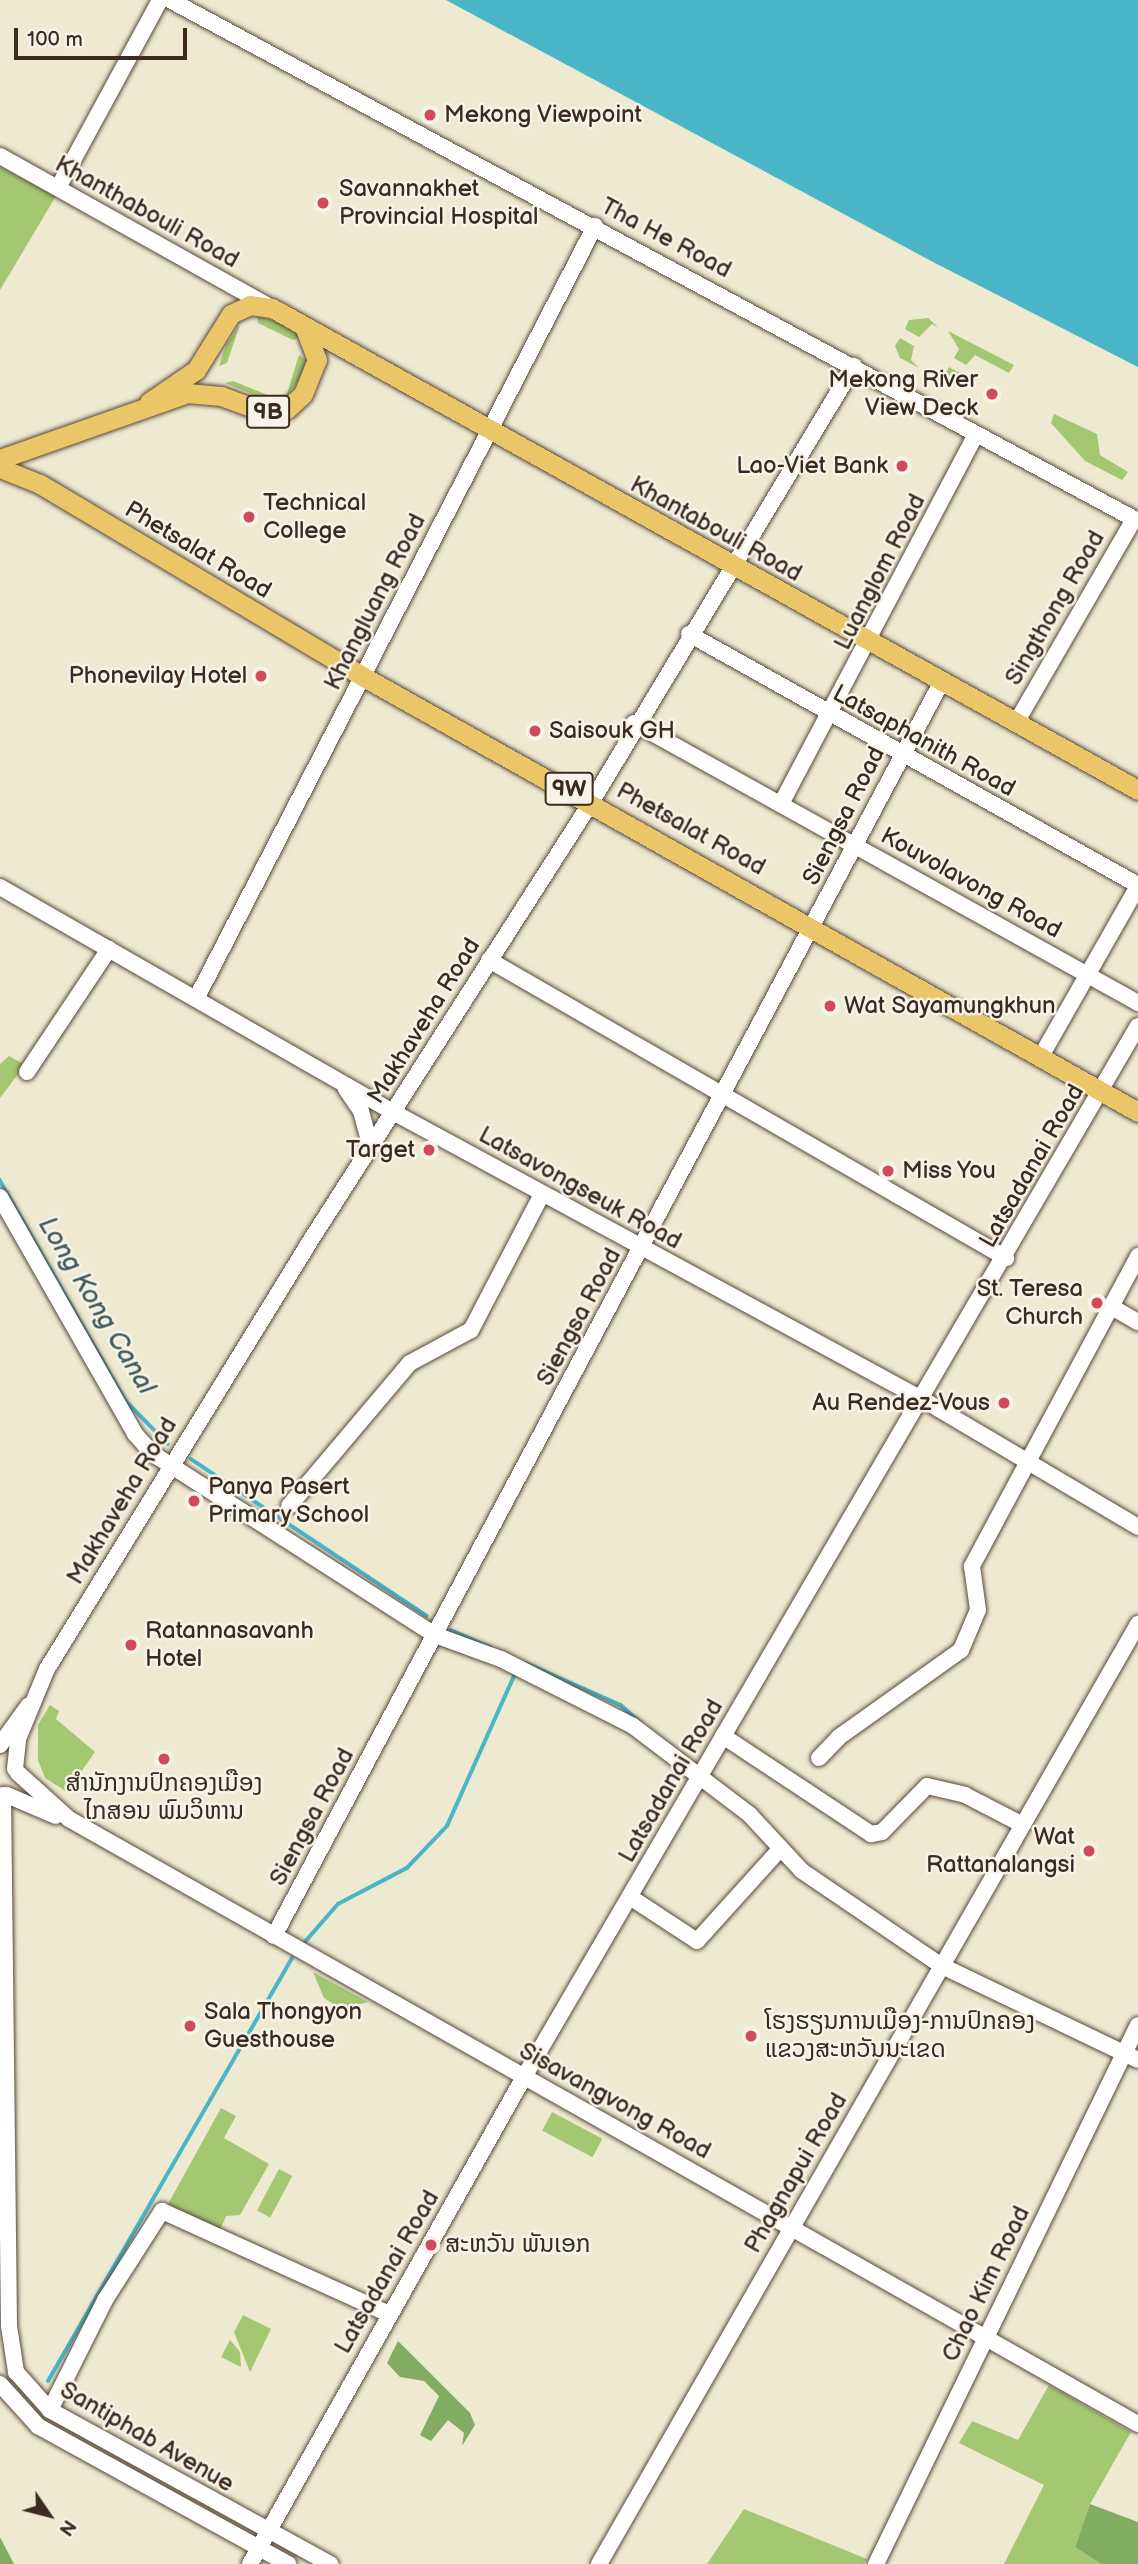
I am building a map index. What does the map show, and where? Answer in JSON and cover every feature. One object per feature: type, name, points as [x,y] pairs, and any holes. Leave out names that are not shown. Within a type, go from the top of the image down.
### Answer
[{"type":"main road","points":[[225,323],[243,307],[272,308]]},
{"type":"main road","name":"Khantabouli Road","points":[[272,308],[731,566],[1017,721],[1138,790]]},
{"type":"main road","name":"9B","points":[[149,402],[197,370],[225,323]]},
{"type":"main road","name":"9B","points":[[0,459],[149,402],[200,393],[265,412],[287,409],[303,394],[317,360],[314,339],[299,323]]},
{"type":"main road","points":[[40,484],[31,457],[47,441]]},
{"type":"main road","name":"Phetsalat Road","points":[[0,468],[40,484],[362,676],[592,801],[1138,1112]]},
{"type":"street","points":[[58,188],[160,0]]},
{"type":"street","name":"Tha He Road","points":[[170,0],[595,226],[1136,520]]},
{"type":"street","name":"Khanthabouli Road","points":[[0,156],[272,308]]},
{"type":"street","name":"Khangluang Road","points":[[196,999],[595,226]]},
{"type":"street","points":[[212,274],[228,293],[225,323]]},
{"type":"street","name":"Makhaveha Road","points":[[34,1701],[47,1669],[172,1464],[592,801],[634,723],[854,366]]},
{"type":"street","name":"Luanglom Road","points":[[781,804],[870,642],[976,434]]},
{"type":"street","name":"Singthong Road","points":[[1017,721],[1136,520]]},
{"type":"street","name":"Latsaphanith Road","points":[[689,634],[900,755],[1138,886]]},
{"type":"street","name":"Siengsa Road","points":[[274,1936],[728,1092],[853,844],[942,681]]},
{"type":"street","name":"Kouvolavong Road","points":[[634,723],[1138,1003]]},
{"type":"street","points":[[1040,1058],[1138,886]]},
{"type":"street","name":"Latsavongseuk Road","points":[[0,887],[393,1112],[920,1398],[1138,1527]]},
{"type":"street","points":[[27,1072],[109,949]]},
{"type":"street","points":[[489,960],[728,1092],[1006,1258]]},
{"type":"street","name":"Latsadanai Road","points":[[250,2564],[524,2077],[920,1398],[1006,1258],[1138,1026]]},
{"type":"street","points":[[337,1080],[361,1111],[371,1147]]},
{"type":"street","points":[[289,1506],[410,1363],[429,1347],[471,1330],[542,1194]]},
{"type":"street","points":[[0,1197],[135,1434],[172,1464],[435,1635],[500,1659],[633,1726],[698,1779],[749,1814],[802,1871],[942,1966],[1131,2056]]},
{"type":"street","points":[[819,1758],[839,1737],[961,1650],[978,1610],[972,1566],[1025,1459],[1138,1256]]},
{"type":"street","points":[[1110,1307],[1138,1322]]},
{"type":"street","name":"Phagnapui Road","points":[[599,2564],[1138,1624]]},
{"type":"street","points":[[0,1745],[34,1701]]},
{"type":"street","points":[[34,1701],[18,1739],[3,1794],[69,1819]]},
{"type":"street","points":[[723,1736],[871,1834],[882,1832],[927,1786],[965,1795],[1023,1825]]},
{"type":"street","points":[[11,1768],[69,1819]]},
{"type":"street","name":"Santiphab Avenue","points":[[3,1794],[9,2326],[16,2372],[50,2410],[330,2564]]},
{"type":"street","name":"Sisavangvong Road","points":[[69,1819],[1138,2424]]},
{"type":"street","points":[[630,1897],[697,1941],[781,1848]]},
{"type":"street","name":"Chao Kim Road","points":[[876,2564],[986,2338],[1131,2056],[1138,2025]]},
{"type":"street","points":[[50,2410],[105,2300],[162,2211],[389,2314]]},
{"type":"street","name":"Santiphab Avenue","points":[[0,2384],[38,2426],[288,2564]]},
{"type":"green space","points":[[0,167],[56,196],[0,290]]},
{"type":"green space","points":[[257,316],[281,323],[301,337],[293,340],[258,323]]},
{"type":"green space","points":[[928,318],[939,328],[932,324],[919,337],[905,329],[909,320]]},
{"type":"green space","points":[[240,324],[227,363],[219,366],[226,345]]},
{"type":"green space","points":[[948,331],[1014,365],[1009,373],[975,355],[966,365],[954,358],[959,349]]},
{"type":"green space","points":[[900,338],[914,346],[911,360],[919,368],[900,358],[895,346]]},
{"type":"green space","points":[[299,355],[306,360],[301,378],[286,397]]},
{"type":"green space","points":[[949,367],[960,373],[956,381],[942,382],[927,373],[945,374]]},
{"type":"green space","points":[[233,381],[268,395],[271,402],[225,383]]},
{"type":"green space","points":[[1054,414],[1097,434],[1100,455],[1128,472],[1122,480],[1085,461],[1051,423]]},
{"type":"green space","points":[[9,1056],[25,1065],[0,1098],[0,1064]]},
{"type":"green space","points":[[50,1705],[59,1711],[56,1719],[95,1752],[67,1792],[45,1778],[38,1760],[38,1725]]},
{"type":"green space","points":[[313,1972],[368,2002],[341,2009],[324,1998]]},
{"type":"green space","points":[[221,2108],[236,2116],[224,2138],[269,2164],[240,2215],[226,2216],[220,2230],[168,2204]]},
{"type":"green space","points":[[552,2112],[602,2139],[592,2157],[542,2131]]},
{"type":"green space","points":[[279,2169],[292,2176],[270,2218],[257,2210]]},
{"type":"green space","points":[[243,2315],[271,2329],[250,2372],[234,2332]]},
{"type":"green space","points":[[230,2340],[240,2352],[241,2367],[221,2357]]},
{"type":"green space","points":[[398,2341],[470,2413],[475,2425],[462,2446],[464,2433],[448,2420],[431,2441],[420,2435],[439,2396],[424,2381],[400,2377],[387,2363]]},
{"type":"green space","points":[[1049,2385],[1131,2432],[1090,2504],[1075,2547],[1101,2564],[1004,2564],[1044,2485],[959,2443],[972,2421],[1018,2440]]},
{"type":"green space","points":[[1090,2504],[1138,2522],[1138,2564],[1101,2564],[1075,2547]]},
{"type":"green space","points":[[744,2509],[867,2559],[864,2564],[707,2564]]},
{"type":"green space","points":[[1,2539],[14,2564],[0,2564]]},
{"type":"water","points":[[446,0],[1138,0],[1138,367],[933,262]]},
{"type":"waterway","name":"Long Kong Canal","points":[[0,1180],[126,1401],[168,1444]]},
{"type":"waterway","name":"Long Kong Canal","points":[[191,1459],[427,1616]]},
{"type":"waterway","name":"Long Kong Canal","points":[[451,1630],[490,1647]]},
{"type":"waterway","name":"Long Kong Canal","points":[[526,1663],[621,1705],[640,1722]]},
{"type":"waterway","points":[[305,1942],[338,1904],[407,1868],[447,1826],[514,1676]]},
{"type":"waterway","points":[[48,2381],[292,1958]]},
{"type":"place","name":"Mekong Viewpoint","points":[[430,115]]},
{"type":"place","name":"Savannakhet Provincial Hospital","points":[[323,203]]},
{"type":"place","name":"Mekong River View Deck","points":[[992,394]]},
{"type":"place","name":"Lao-Viet Bank","points":[[902,466]]},
{"type":"place","name":"Technical College","points":[[249,517]]},
{"type":"place","name":"Phonevilay Hotel","points":[[261,676]]},
{"type":"place","name":"Saisouk GH","points":[[535,731]]},
{"type":"place","name":"Wat Sayamungkhun","points":[[830,1006]]},
{"type":"place","name":"Target","points":[[429,1150]]},
{"type":"place","name":"Miss You","points":[[888,1171]]},
{"type":"place","name":"St. Teresa Church","points":[[1097,1303]]},
{"type":"place","name":"Au Rendez-Vous","points":[[1004,1403]]},
{"type":"place","name":"Panya Pasert Primary School","points":[[194,1501]]},
{"type":"place","name":"Ratannasavanh Hotel","points":[[131,1645]]},
{"type":"place","name":"ສຳນັກງານປົກຄອງເມືອງ ໄກສອນ ພົມວິຫານ","points":[[164,1759]]},
{"type":"place","name":"Wat Rattanalangsi","points":[[1089,1851]]},
{"type":"place","name":"Sala Thongyon Guesthouse","points":[[190,2026]]},
{"type":"place","name":"ໂຮງຮຽນການເມືອງ-ການປົກຄອງ ແຂວງສະຫວັນນະເຂດ","points":[[751,2036]]},
{"type":"place","name":"ສະຫວັນ ພັນເອກ","points":[[431,2245]]}]
